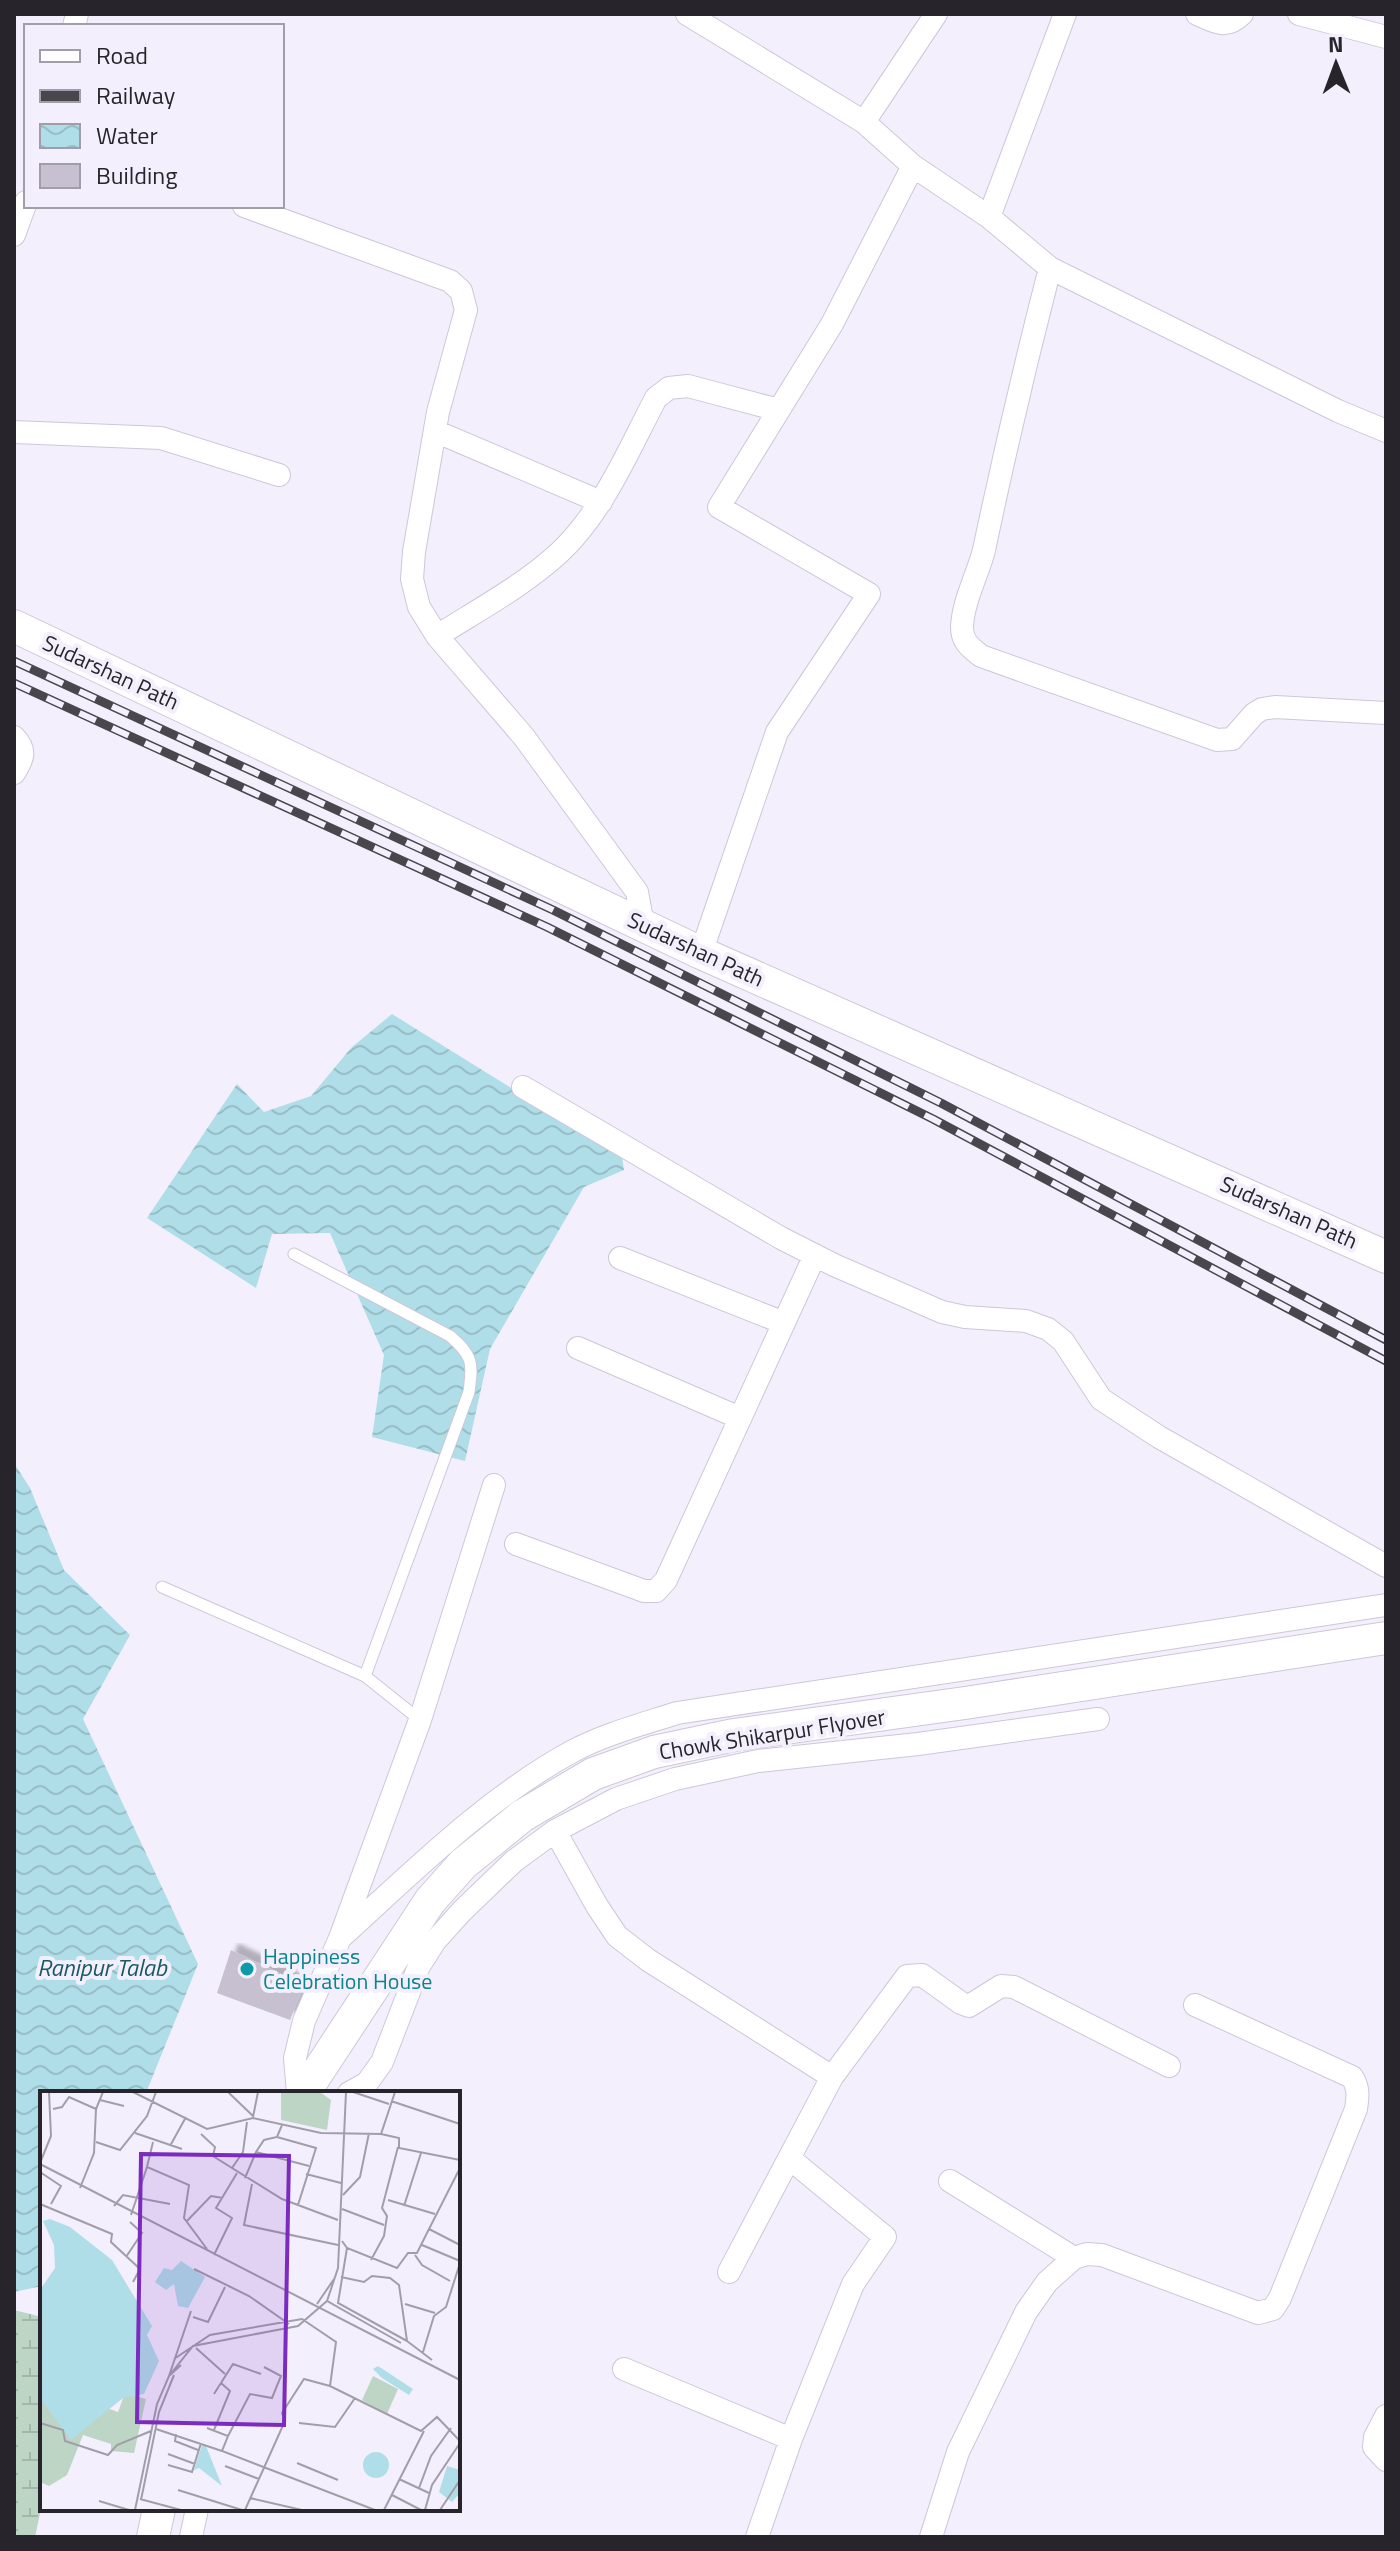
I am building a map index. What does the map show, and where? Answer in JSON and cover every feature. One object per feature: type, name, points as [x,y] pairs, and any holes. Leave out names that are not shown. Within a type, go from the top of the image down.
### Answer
[{"type":"main road","name":"Sudarshan Path","points":[[14,626],[701,953],[1386,1257]]},
{"type":"main road","name":"Chowk Shikarpur Flyover","points":[[305,2091],[430,1901],[463,1864],[522,1816],[593,1774],[654,1752],[734,1735],[1386,1638]]},
{"type":"main road","points":[[153,2537],[159,2511]]},
{"type":"street","points":[[687,14],[864,122],[913,166],[989,217],[1050,268],[1338,411],[1386,431]]},
{"type":"street","points":[[864,122],[936,14]]},
{"type":"street","points":[[989,217],[1065,14]]},
{"type":"street","points":[[1197,14],[1225,24],[1233,23],[1242,14]]},
{"type":"street","points":[[1299,14],[1386,37]]},
{"type":"street","points":[[701,953],[777,732],[869,594],[719,507],[832,324],[913,166]]},
{"type":"street","points":[[14,235],[24,208]]},
{"type":"street","points":[[249,208],[450,281],[461,291],[466,310],[435,431],[414,552],[412,579],[419,607],[437,636],[524,737],[637,892],[643,925]]},
{"type":"street","points":[[1050,268],[1016,401],[982,557],[962,625],[967,645],[981,656],[1217,740],[1232,739],[1262,709],[1275,707],[1386,713]]},
{"type":"street","points":[[437,636],[528,578],[560,552],[601,502],[656,398],[669,388],[688,386],[779,410]]},
{"type":"street","points":[[435,431],[601,502]]},
{"type":"street","points":[[14,432],[161,438],[279,475]]},
{"type":"street","points":[[14,737],[22,745],[24,753],[14,773]]},
{"type":"street","points":[[523,1087],[815,1255],[942,1312],[965,1317],[1026,1321],[1048,1329],[1063,1341],[1101,1399],[1159,1437],[1386,1566]]},
{"type":"street","points":[[516,1544],[644,1591],[656,1591],[666,1580],[815,1255]]},
{"type":"street","points":[[620,1258],[784,1323]]},
{"type":"street","points":[[578,1348],[740,1418]]},
{"type":"street","points":[[298,2091],[295,2058],[304,2021],[340,1938],[420,1720],[494,1485]]},
{"type":"street","points":[[340,1938],[462,1827],[522,1782],[576,1749],[677,1713],[1386,1605]]},
{"type":"street","points":[[353,2091],[367,2083],[382,2062],[419,1966],[435,1941],[514,1861],[555,1831],[616,1799],[675,1779],[758,1761],[918,1744],[1098,1719]]},
{"type":"street","points":[[555,1831],[617,1936],[648,1960],[832,2077]]},
{"type":"street","points":[[729,2272],[832,2077],[902,1982],[912,1974],[922,1975],[969,2006],[1001,1986],[1014,1987],[1169,2066]]},
{"type":"street","points":[[931,2537],[958,2452],[1026,2312],[1047,2282],[1074,2258],[1087,2254],[1102,2255],[1258,2313],[1273,2309],[1280,2298],[1356,2109],[1357,2084],[1352,2077],[1195,2005]]},
{"type":"street","points":[[757,2537],[791,2439],[853,2284],[885,2237],[789,2158]]},
{"type":"street","points":[[950,2181],[1074,2258]]},
{"type":"street","points":[[624,2369],[791,2439]]},
{"type":"street","points":[[1386,2416],[1375,2437],[1374,2447],[1386,2460]]},
{"type":"street","points":[[191,2537],[197,2511]]},
{"type":"lane","points":[[294,1254],[450,1336],[467,1351],[472,1370],[465,1406],[365,1676]]},
{"type":"lane","points":[[162,1587],[365,1676],[420,1720]]},
{"type":"green space","points":[[14,2310],[40,2316],[41,2511],[35,2537],[14,2537]]},
{"type":"water","points":[[392,1014],[622,1157],[624,1170],[584,1187],[490,1349],[465,1461],[372,1437],[384,1355],[330,1233],[272,1234],[256,1288],[147,1218],[237,1084],[264,1112],[311,1096],[351,1048]]},
{"type":"water","name":"Ranipur Talab","points":[[14,1463],[30,1488],[64,1570],[130,1635],[83,1719],[198,1964],[147,2091],[40,2091],[40,2286],[14,2292]]},
{"type":"building","name":"Happiness Celebration House","points":[[231,1950],[304,1985],[290,2020],[217,1993]]},
{"type":"railway","points":[[14,661],[553,910],[941,1103],[1386,1340]]},
{"type":"railway","points":[[14,683],[547,927],[933,1119],[1386,1361]]},
{"type":"place","name":"Happiness Celebration House","points":[[247,1969]]}]
